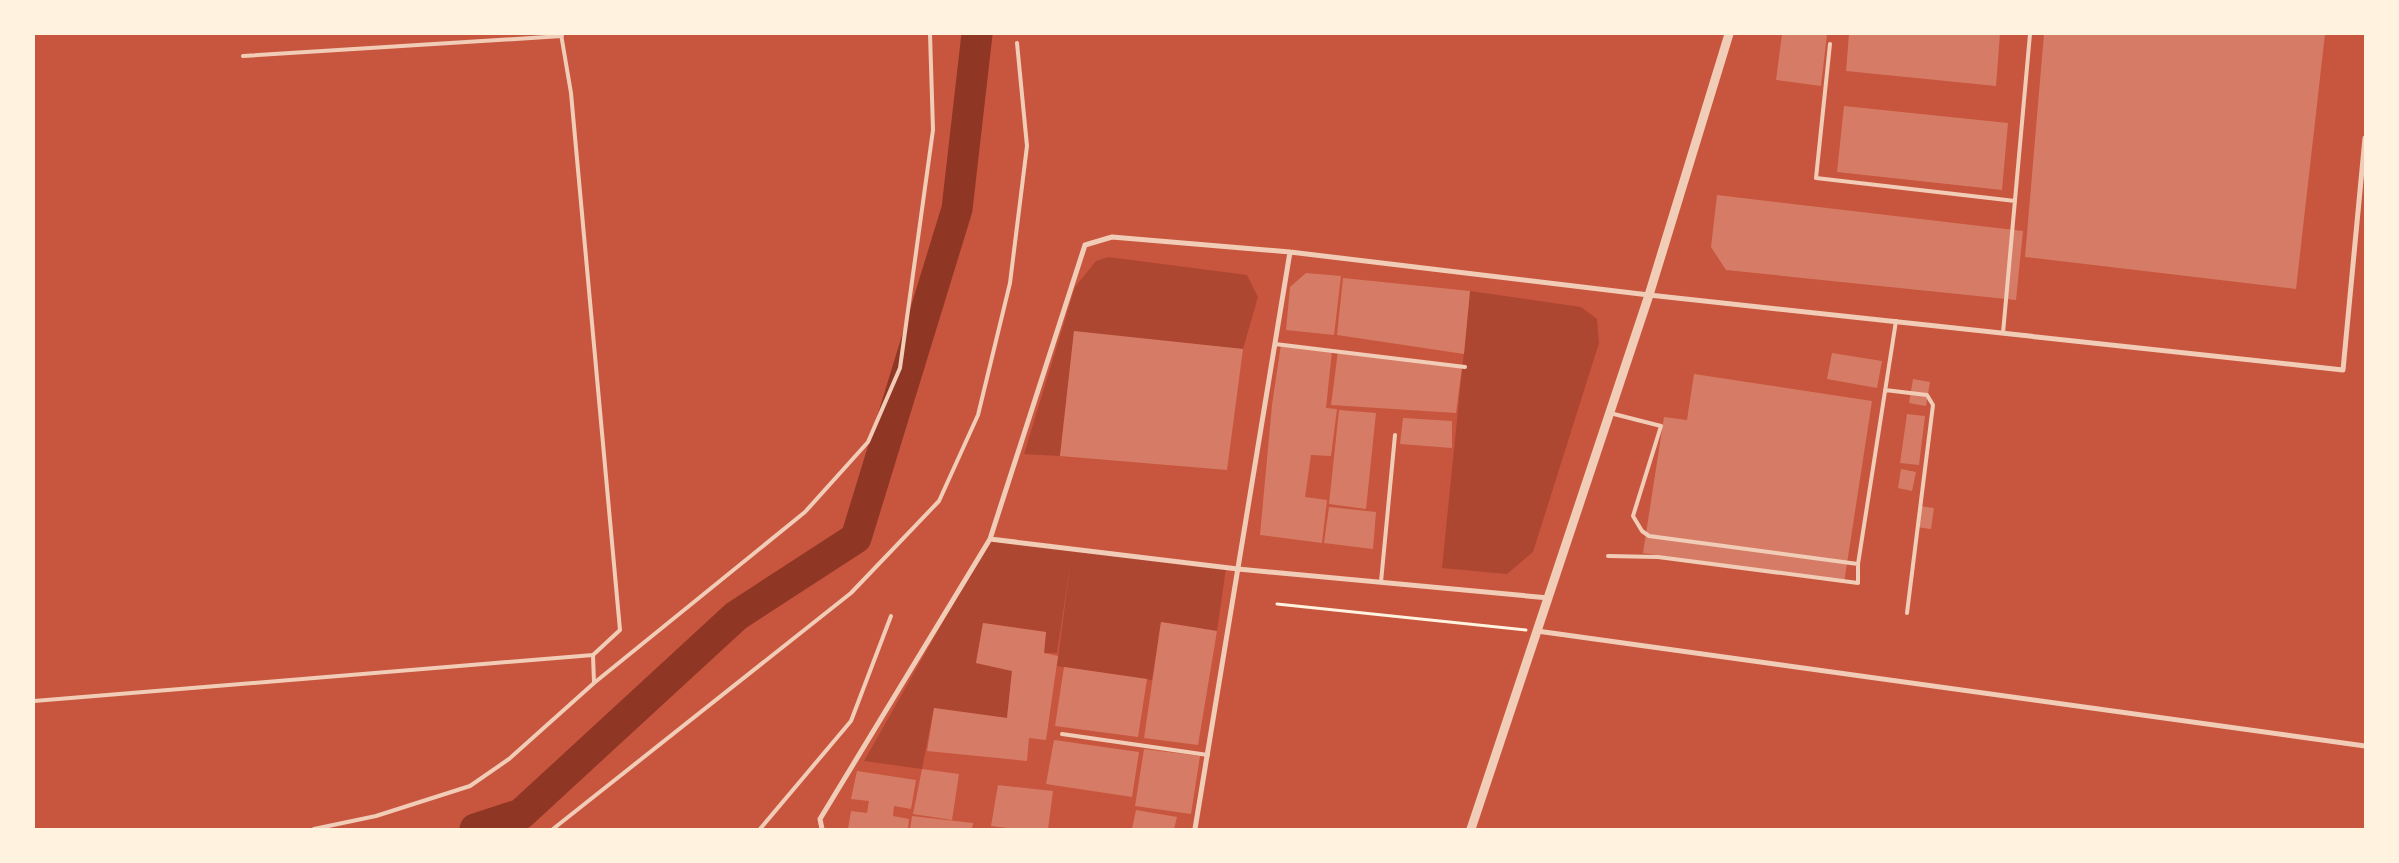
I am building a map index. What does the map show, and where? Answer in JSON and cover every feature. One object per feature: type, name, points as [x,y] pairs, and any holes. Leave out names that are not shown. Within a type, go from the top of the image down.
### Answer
[{"type":"street","points":[[1471,829],[1649,295],[1729,34]]},
{"type":"street","points":[[822,829],[820,820],[990,539],[1085,246],[1112,237],[1290,252],[1649,295],[2343,370],[2365,138]]},
{"type":"street","points":[[1195,829],[1290,252]]},
{"type":"street","points":[[990,539],[1238,569],[1549,598]]},
{"type":"street","points":[[1537,631],[2365,746]]},
{"type":"lane","points":[[314,829],[376,816],[470,786],[509,759],[594,683],[805,512],[868,442],[900,368],[932,130],[930,34]]},
{"type":"lane","points":[[2003,333],[2030,34]]},
{"type":"lane","points":[[34,701],[593,655],[620,630],[571,93],[562,35],[244,56]]},
{"type":"lane","points":[[554,829],[852,593],[939,501],[978,415],[1010,283],[1027,146],[1017,43]]},
{"type":"lane","points":[[1830,44],[1816,178],[2015,201]]},
{"type":"lane","points":[[1608,556],[1658,557],[1858,583],[1858,564],[1896,321]]},
{"type":"lane","points":[[1275,344],[1465,367]]},
{"type":"lane","points":[[1885,390],[1927,395],[1933,405],[1908,612]]},
{"type":"lane","points":[[1610,413],[1661,426],[1633,516],[1642,532],[1649,536],[1858,564]]},
{"type":"lane","points":[[1381,582],[1395,435]]},
{"type":"lane","points":[[760,829],[851,721],[891,616]]},
{"type":"lane","points":[[593,655],[594,683]]},
{"type":"lane","points":[[1062,734],[1208,755]]},
{"type":"path","points":[[1278,604],[1537,631]]},
{"type":"shaded area","points":[[1108,257],[1247,275],[1258,297],[1243,349],[1074,332],[1060,456],[1024,454],[1075,287],[1096,261]]},
{"type":"shaded area","points":[[1470,291],[1581,307],[1597,319],[1599,343],[1533,552],[1507,574],[1442,568]]},
{"type":"shaded area","points":[[990,539],[1226,568],[1217,631],[1161,622],[1152,680],[1057,666],[1071,559],[1057,653],[1044,653],[1046,632],[983,623],[976,663],[1012,671],[1007,718],[934,708],[922,769],[864,761]]},
{"type":"building","points":[[1782,34],[1827,34],[1821,86],[1776,80]]},
{"type":"building","points":[[1849,34],[2000,34],[1996,86],[1846,71]]},
{"type":"building","points":[[2044,34],[2325,34],[2296,289],[2025,257]]},
{"type":"building","points":[[1844,106],[2008,123],[2002,190],[1837,172]]},
{"type":"building","points":[[1717,195],[2023,231],[2016,300],[1726,270],[1711,247]]},
{"type":"building","points":[[1306,273],[1341,276],[1334,335],[1286,330],[1290,287]]},
{"type":"building","points":[[1343,278],[1470,291],[1464,354],[1337,335]]},
{"type":"building","points":[[1074,331],[1243,349],[1227,470],[1060,456]]},
{"type":"building","points":[[1281,344],[1332,351],[1326,408],[1337,409],[1331,456],[1311,455],[1305,497],[1327,500],[1322,543],[1260,535],[1272,405]]},
{"type":"building","points":[[1338,351],[1462,367],[1456,413],[1331,405]]},
{"type":"building","points":[[1832,353],[1882,361],[1877,388],[1827,379]]},
{"type":"building","points":[[1694,374],[1872,401],[1844,583],[1643,553],[1664,417],[1687,420]]},
{"type":"building","points":[[1913,379],[1930,382],[1926,406],[1909,403]]},
{"type":"building","points":[[1339,410],[1376,413],[1366,509],[1329,504]]},
{"type":"building","points":[[1907,414],[1925,416],[1919,465],[1900,463]]},
{"type":"building","points":[[1403,418],[1452,421],[1452,448],[1400,444]]},
{"type":"building","points":[[1901,469],[1916,472],[1912,491],[1898,488]]},
{"type":"building","points":[[1919,506],[1934,508],[1931,529],[1916,527]]},
{"type":"building","points":[[1329,507],[1376,512],[1373,549],[1324,543]]},
{"type":"building","points":[[1161,622],[1217,631],[1198,745],[1144,738]]},
{"type":"building","points":[[983,623],[1046,632],[1044,653],[1058,656],[1046,740],[1029,738],[1027,761],[927,751],[934,708],[1007,718],[1012,671],[976,663]]},
{"type":"building","points":[[1064,667],[1147,679],[1138,737],[1055,726]]},
{"type":"building","points":[[1054,740],[1139,752],[1132,797],[1046,784]]},
{"type":"building","points":[[1144,749],[1200,756],[1191,814],[1135,806]]},
{"type":"building","points":[[922,769],[959,774],[952,820],[913,814]]},
{"type":"building","points":[[857,771],[916,780],[911,809],[894,806],[893,816],[909,819],[908,829],[848,829],[851,811],[867,813],[869,801],[851,799]]},
{"type":"building","points":[[998,785],[1053,791],[1048,829],[1015,829],[991,826]]},
{"type":"building","points":[[1136,810],[1177,817],[1174,829],[1132,829]]},
{"type":"building","points":[[912,816],[973,823],[972,829],[910,829]]},
{"type":"waterway","points":[[475,829],[521,814],[736,616],[856,538],[957,209],[977,34]]}]
